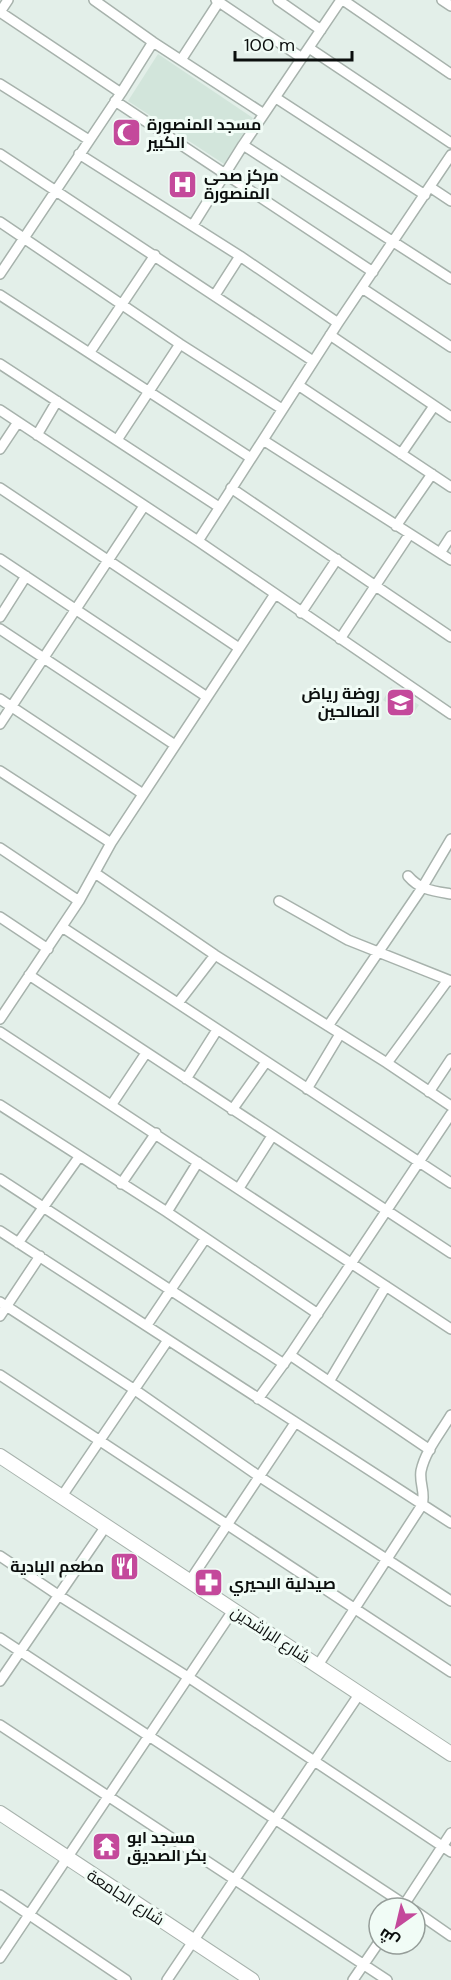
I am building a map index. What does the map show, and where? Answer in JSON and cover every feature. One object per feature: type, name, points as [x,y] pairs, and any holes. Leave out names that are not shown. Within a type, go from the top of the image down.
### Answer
[{"type":"street","points":[[8,0],[0,12],[224,175],[373,272]]},
{"type":"street","points":[[94,0],[153,42],[264,114]]},
{"type":"street","points":[[278,0],[321,30]]},
{"type":"street","points":[[193,225],[243,145],[342,0],[451,74]]},
{"type":"street","points":[[442,0],[451,6]]},
{"type":"street","points":[[182,60],[218,1],[302,58]]},
{"type":"street","points":[[0,274],[153,42]]},
{"type":"street","points":[[309,48],[451,143]]},
{"type":"street","points":[[0,84],[89,140]]},
{"type":"street","points":[[276,98],[427,191],[451,201]]},
{"type":"street","points":[[243,145],[451,279]]},
{"type":"street","points":[[0,154],[313,361]]},
{"type":"street","points":[[79,154],[193,225],[338,322]]},
{"type":"street","points":[[198,541],[338,322],[451,155]]},
{"type":"street","points":[[0,222],[180,344],[282,409]]},
{"type":"street","points":[[90,352],[155,255]]},
{"type":"street","points":[[215,295],[240,256]]},
{"type":"street","points":[[362,288],[451,346]]},
{"type":"street","points":[[0,295],[251,458]]},
{"type":"street","points":[[330,335],[451,417]]},
{"type":"street","points":[[117,440],[180,344]]},
{"type":"street","points":[[0,364],[219,507]]},
{"type":"street","points":[[298,385],[451,487]]},
{"type":"street","points":[[37,435],[57,401]]},
{"type":"street","points":[[401,454],[434,406]]},
{"type":"street","points":[[0,410],[198,541],[451,714]]},
{"type":"street","points":[[0,449],[18,422]]},
{"type":"street","points":[[263,440],[451,560]]},
{"type":"street","points":[[396,526],[432,474]]},
{"type":"street","points":[[0,488],[239,648]]},
{"type":"street","points":[[231,488],[451,637]]},
{"type":"street","points":[[0,724],[144,506]]},
{"type":"street","points":[[340,639],[410,535]]},
{"type":"street","points":[[440,553],[451,536]]},
{"type":"street","points":[[0,559],[207,697]]},
{"type":"street","points":[[301,613],[337,559]]},
{"type":"street","points":[[0,617],[26,576]]},
{"type":"street","points":[[1,1018],[79,901],[111,843],[275,594]]},
{"type":"street","points":[[0,629],[175,745]]},
{"type":"street","points":[[0,699],[143,794]]},
{"type":"street","points":[[0,771],[111,843]]},
{"type":"street","points":[[328,1026],[422,888],[451,839]]},
{"type":"street","points":[[0,848],[79,901]]},
{"type":"street","points":[[95,873],[215,955],[451,1106]]},
{"type":"street","points":[[408,876],[422,888],[451,894]]},
{"type":"street","points":[[279,901],[343,937],[449,981],[387,1063]]},
{"type":"street","points":[[0,917],[48,949]]},
{"type":"street","points":[[62,927],[451,1183]]},
{"type":"street","points":[[178,1003],[215,955]]},
{"type":"street","points":[[29,975],[451,1253]]},
{"type":"street","points":[[186,1079],[217,1030]]},
{"type":"street","points":[[0,1032],[451,1329]]},
{"type":"street","points":[[307,1089],[340,1034]]},
{"type":"street","points":[[112,1104],[146,1053]]},
{"type":"street","points":[[429,1092],[451,1059]]},
{"type":"street","points":[[232,1110],[266,1062]]},
{"type":"street","points":[[0,1105],[167,1212],[318,1314]]},
{"type":"street","points":[[258,1399],[318,1314],[451,1114]]},
{"type":"street","points":[[121,1184],[156,1133]]},
{"type":"street","points":[[239,1188],[272,1136]]},
{"type":"street","points":[[18,1243],[79,1157]]},
{"type":"street","points":[[167,1212],[198,1162]]},
{"type":"street","points":[[0,1179],[284,1364]]},
{"type":"street","points":[[0,1231],[451,1523]]},
{"type":"street","points":[[147,1325],[205,1239]]},
{"type":"street","points":[[0,1316],[3,1304],[40,1256]]},
{"type":"street","points":[[330,1380],[386,1286]]},
{"type":"street","points":[[3,1304],[135,1390],[260,1477],[451,1601]]},
{"type":"street","points":[[62,1496],[168,1340]]},
{"type":"street","points":[[290,1355],[430,1450]]},
{"type":"street","points":[[0,1375],[451,1672]]},
{"type":"street","points":[[318,1665],[422,1505],[424,1495],[421,1486],[421,1471],[430,1450],[451,1415]]},
{"type":"street","points":[[189,1582],[295,1423]]},
{"type":"street","name":"شارع الراشدين","points":[[0,1456],[451,1754]]},
{"type":"street","points":[[0,1682],[106,1526]]},
{"type":"street","points":[[0,1556],[57,1595],[188,1677],[451,1852]]},
{"type":"street","points":[[0,1958],[108,1794],[234,1610]]},
{"type":"street","points":[[0,1638],[277,1819],[389,1896]]},
{"type":"street","points":[[167,1980],[360,1693]]},
{"type":"street","points":[[0,1725],[108,1794],[387,1980]]},
{"type":"street","name":"شارع الجامعة","points":[[0,1814],[252,1980]]},
{"type":"street","points":[[412,1896],[451,1833]]},
{"type":"street","points":[[0,1895],[126,1980]]},
{"type":"street","points":[[427,1919],[451,1936]]},
{"type":"street","points":[[353,1980],[369,1956]]},
{"type":"shaded area","points":[[158,54],[253,118],[224,164],[128,101]]},
{"type":"shaded area","name":"روضة رياض الصالحين","points":[[391,687],[419,705],[410,718],[383,700]]},
{"type":"place","name":"مسجد المنصورة الكبير","points":[[126,133]]},
{"type":"place","name":"مركز صحي المنصورة","points":[[183,184]]},
{"type":"place","name":"روضة رياض الصالحين","points":[[401,702]]},
{"type":"place","name":"مطعم البادية","points":[[125,1566]]},
{"type":"place","name":"صيدلية البحيري","points":[[208,1583]]},
{"type":"place","name":"مسجد ابو بكر الصديق","points":[[106,1846]]}]
